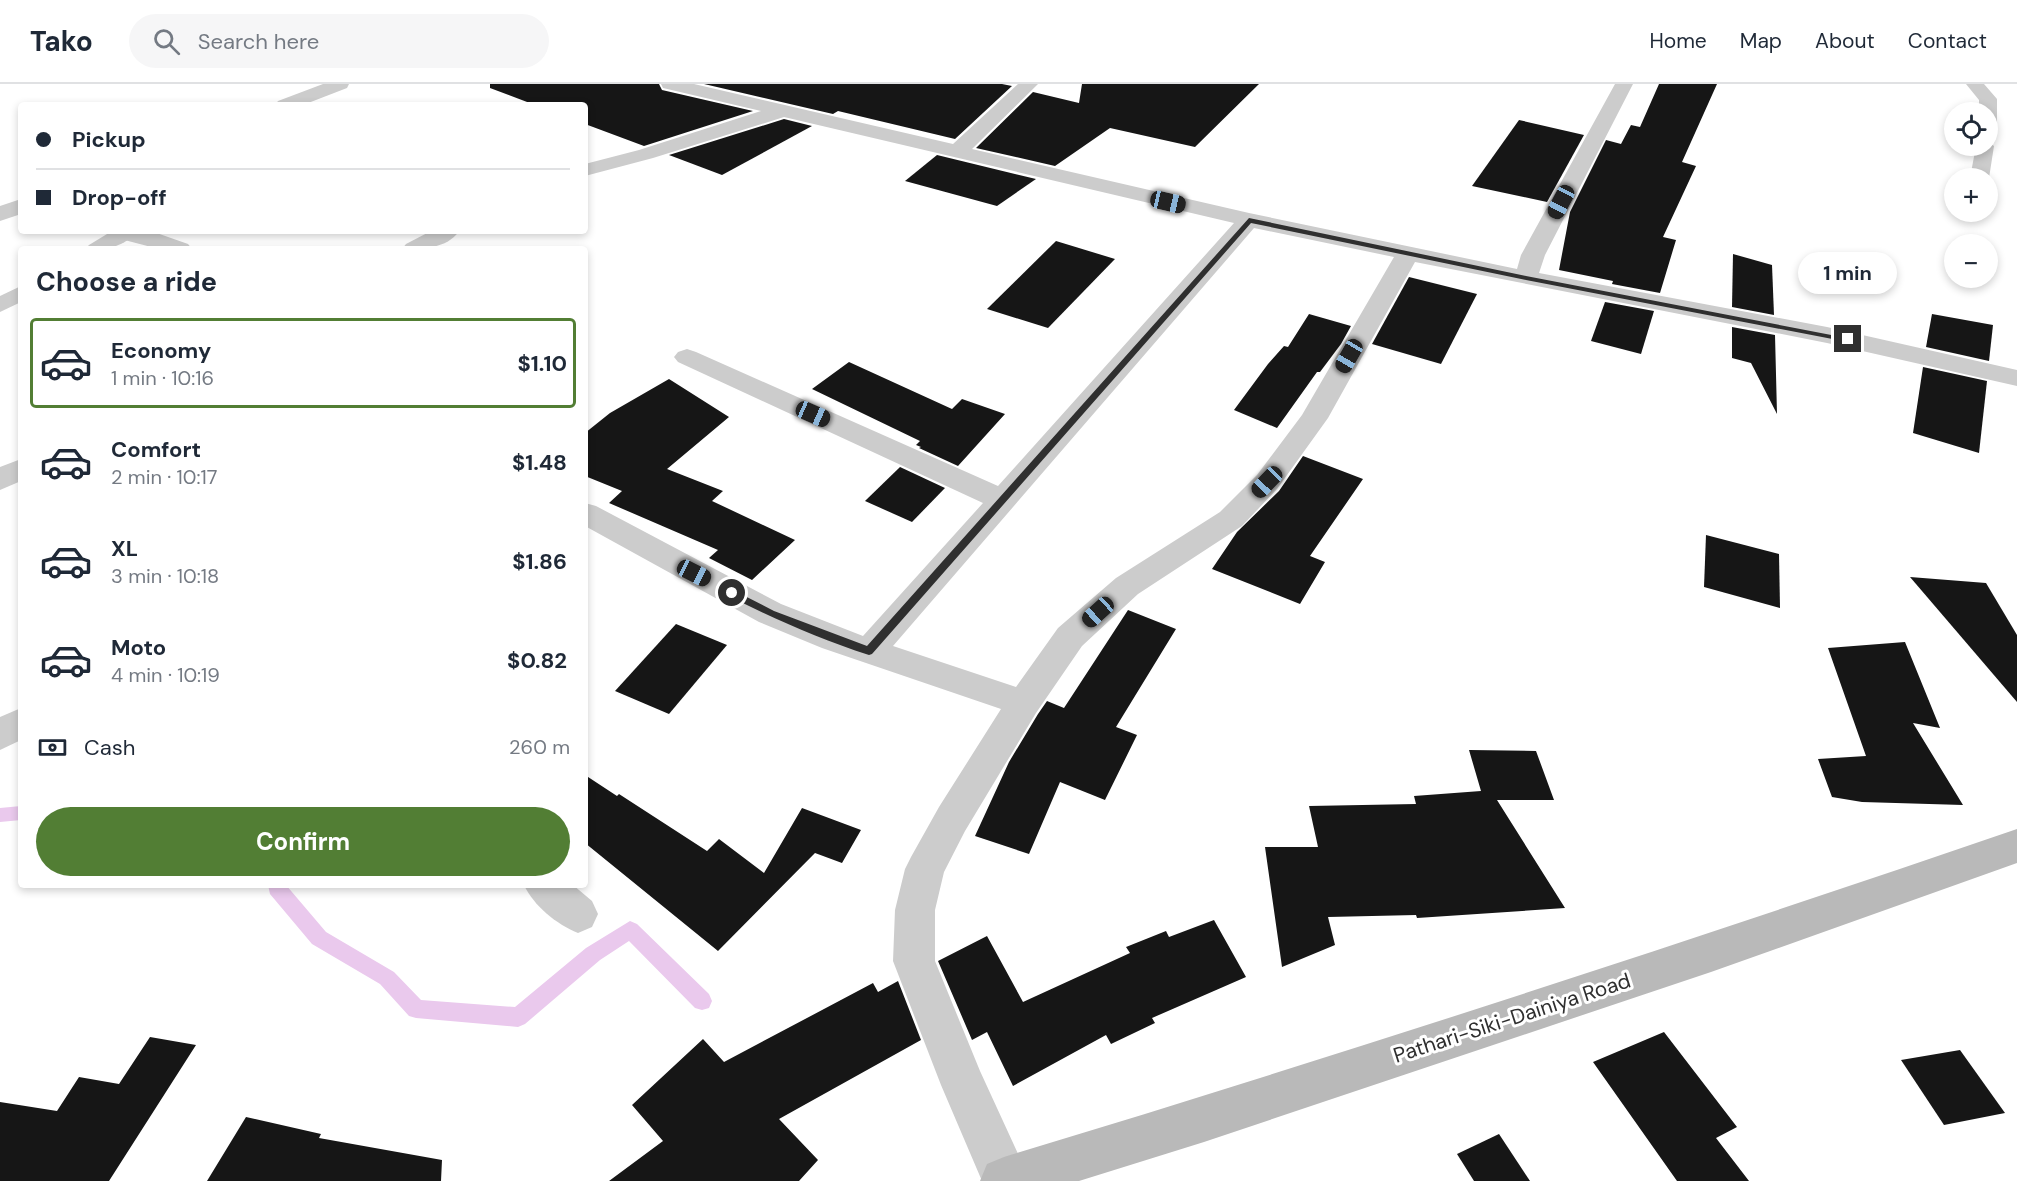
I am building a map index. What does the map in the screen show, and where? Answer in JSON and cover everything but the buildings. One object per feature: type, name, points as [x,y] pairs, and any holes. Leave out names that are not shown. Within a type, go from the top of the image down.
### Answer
[{"type":"main road","name":"Pathari-Siki-Dainiya Road","points":[[1005,1180],[1204,1119],[1711,953],[2017,846]]},
{"type":"street","points":[[293,102],[340,84]]},
{"type":"street","points":[[670,84],[1249,220],[1526,278],[1827,335],[2017,378]]},
{"type":"street","points":[[957,152],[1029,84]]},
{"type":"street","points":[[1526,278],[1533,255],[1624,84]]},
{"type":"street","points":[[737,100],[762,88]]},
{"type":"street","points":[[588,169],[690,141],[782,111]]},
{"type":"street","points":[[869,651],[1249,220]]},
{"type":"street","points":[[131,234],[152,238],[172,246]]},
{"type":"street","points":[[420,246],[442,234]]},
{"type":"street","points":[[1005,1180],[963,1085],[914,961],[915,910],[925,868],[952,819],[1024,703],[1070,637],[1127,586],[1231,519],[1267,482],[1314,418],[1408,254]]},
{"type":"street","points":[[687,357],[1003,500]]},
{"type":"street","points":[[0,480],[18,470]]},
{"type":"street","points":[[588,515],[770,613],[834,639],[1024,703]]},
{"type":"street","points":[[0,735],[18,724]]},
{"type":"street","points":[[548,888],[578,914]]},
{"type":"lane","points":[[1975,84],[1988,102]]},
{"type":"lane","points":[[100,246],[118,234]]},
{"type":"lane","points":[[0,305],[18,295]]},
{"type":"waterway","points":[[0,815],[18,813]]},
{"type":"waterway","points":[[276,888],[319,938],[387,978],[416,1009],[518,1017],[593,954],[630,930],[702,1001]]},
{"type":"route","points":[[732,593],[770,613],[869,651],[1124,365],[1249,220],[1526,278],[1848,339]]}]
